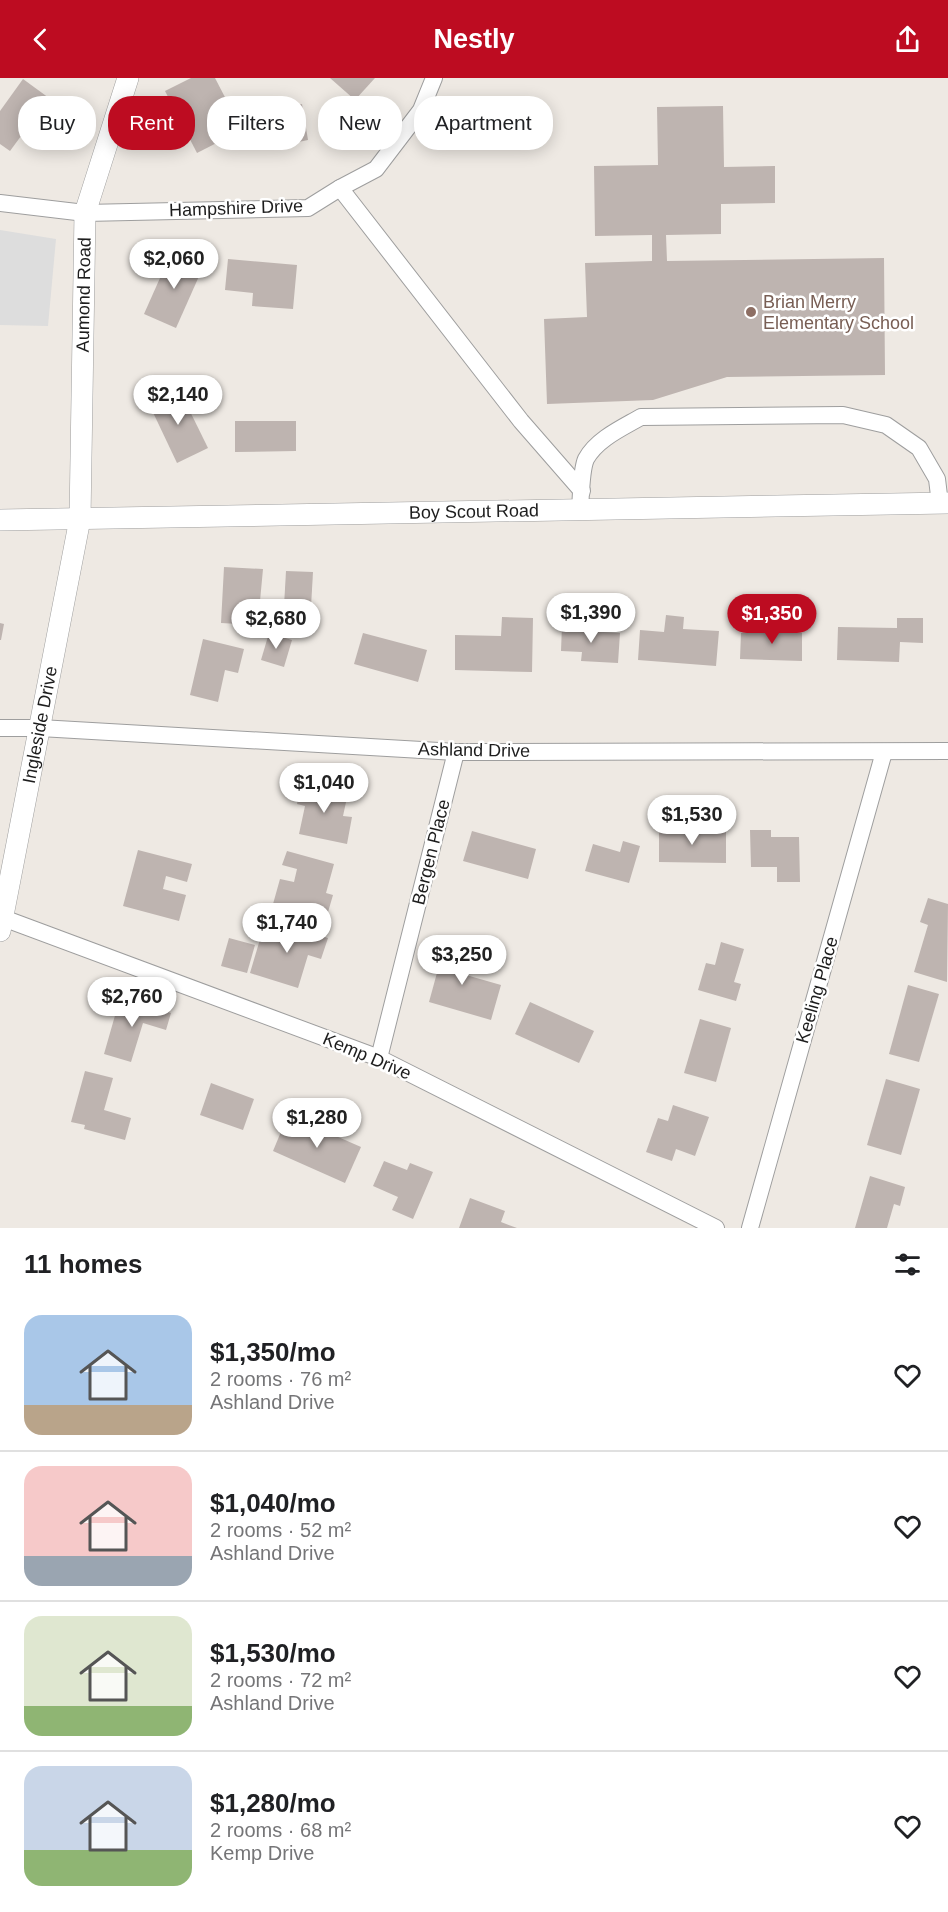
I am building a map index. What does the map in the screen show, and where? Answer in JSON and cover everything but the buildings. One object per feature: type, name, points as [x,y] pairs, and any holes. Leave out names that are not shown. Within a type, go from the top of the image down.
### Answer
[{"type":"street","name":"Aumond Road","points":[[80,519],[85,213],[128,78]]},
{"type":"street","name":"Hampshire Drive","points":[[0,203],[85,213],[308,208],[376,169],[421,110],[434,78]]},
{"type":"street","points":[[340,188],[581,501]]},
{"type":"street","points":[[581,501],[585,461],[595,447],[641,417],[843,415],[886,424],[919,448],[937,479],[944,503]]},
{"type":"street","name":"Boy Scout Road","points":[[0,520],[581,501],[944,503]]},
{"type":"street","name":"Ingleside Drive","points":[[2,925],[80,519]]},
{"type":"street","name":"Ashland Drive","points":[[0,728],[40,728],[456,752],[948,751]]},
{"type":"street","name":"Bergen Place","points":[[379,1058],[456,752]]},
{"type":"street","name":"Keeling Place","points":[[750,1228],[884,752]]},
{"type":"street","name":"Kemp Drive","points":[[2,925],[379,1058],[716,1228]]},
{"type":"shaded area","points":[[0,230],[56,239],[48,326],[0,325]]},
{"type":"place","name":"Brian Merry Elementary School","points":[[751,312]]}]
